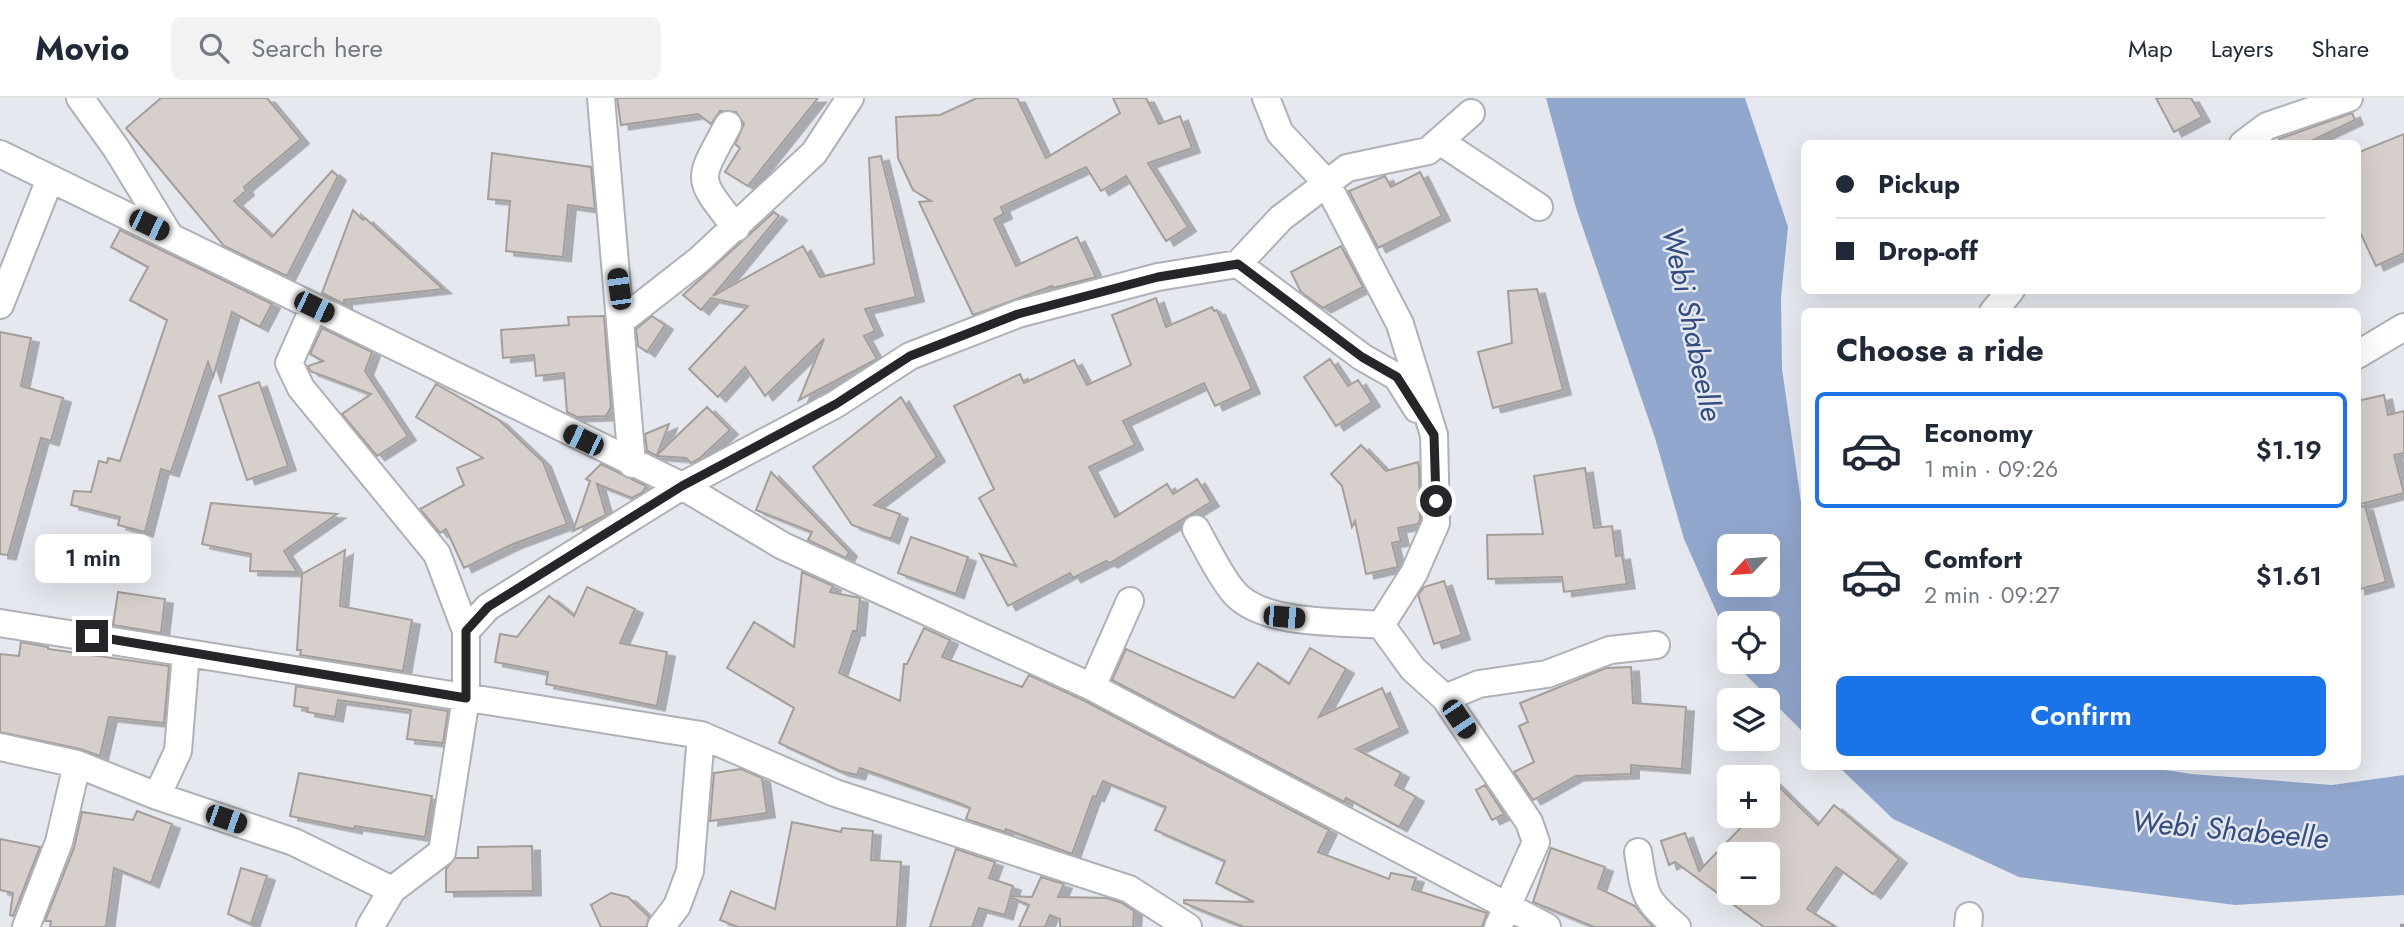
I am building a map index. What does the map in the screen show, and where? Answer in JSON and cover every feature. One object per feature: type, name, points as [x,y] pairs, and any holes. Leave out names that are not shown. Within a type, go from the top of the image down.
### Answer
[{"type":"street","points":[[80,98],[116,148],[169,234]]},
{"type":"street","points":[[601,98],[632,464]]},
{"type":"street","points":[[621,321],[736,228],[814,153],[850,98]]},
{"type":"street","points":[[1266,98],[1280,133],[1326,182],[1401,324],[1434,435],[1436,523],[1414,573],[1381,625]]},
{"type":"street","points":[[2248,140],[2267,126],[2348,98]]},
{"type":"street","points":[[466,631],[488,607],[682,486],[836,404],[910,356],[1018,314],[1158,277],[1238,264],[1281,218],[1347,168],[1428,151],[1471,113]]},
{"type":"street","points":[[728,125],[704,170],[705,189],[736,228]]},
{"type":"street","points":[[1441,142],[1539,207]]},
{"type":"street","points":[[0,154],[169,234],[632,464],[682,486],[783,546],[1092,687],[1264,775],[1502,917],[1547,927]]},
{"type":"street","points":[[0,305],[50,179]]},
{"type":"street","points":[[1238,264],[1362,357],[1397,377],[1434,435]]},
{"type":"street","points":[[1996,308],[2008,294]]},
{"type":"street","points":[[314,307],[289,363],[301,388],[437,554],[466,631],[466,698],[442,852],[393,890],[370,927]]},
{"type":"street","points":[[2361,353],[2404,327]]},
{"type":"street","points":[[1196,529],[1233,592],[1253,608],[1284,617],[1381,625],[1413,669],[1445,698],[1529,822],[1536,842],[1502,917]]},
{"type":"street","points":[[1092,687],[1130,601]]},
{"type":"street","points":[[0,622],[701,735],[835,793],[1129,889],[1188,927]]},
{"type":"street","points":[[1445,698],[1479,684],[1547,674],[1610,650],[1656,645]]},
{"type":"street","points":[[157,796],[177,751],[186,653]]},
{"type":"street","points":[[661,927],[677,906],[690,871],[701,735]]},
{"type":"street","points":[[0,747],[77,764],[157,796],[294,842],[393,890]]},
{"type":"street","points":[[26,927],[59,842],[77,764]]},
{"type":"street","points":[[1638,852],[1645,895],[1652,906],[1677,927]]},
{"type":"water","name":"Webi Shabeelle","points":[[1546,98],[1745,98],[1788,227],[1781,297],[1782,369],[1801,502],[1801,730],[1780,709],[1780,688],[1759,688],[1745,674],[1780,674],[1780,611],[1717,613],[1684,539],[1655,438],[1576,208]]},
{"type":"water","name":"Webi Shabeelle","points":[[1842,770],[2165,770],[2332,785],[2404,775],[2404,895],[2235,905],[2019,877],[1893,819]]},
{"type":"building","points":[[161,98],[267,98],[301,139],[244,187],[246,191],[234,201],[272,237],[332,171],[338,176],[287,276],[224,246],[126,128]]},
{"type":"building","points":[[617,98],[818,98],[748,186],[725,172],[740,148],[735,144],[744,124],[736,112],[720,111],[711,124],[698,114],[621,125]]},
{"type":"building","points":[[977,98],[1017,98],[1046,158],[1120,113],[1113,98],[1146,98],[1159,124],[1180,116],[1192,148],[1148,163],[1188,227],[1166,241],[1126,176],[1101,191],[1086,167],[1001,207],[1004,214],[994,219],[1016,266],[1077,237],[1096,277],[1053,288],[1052,286],[973,315],[919,202],[931,201],[913,190],[898,158],[896,117],[940,115]]},
{"type":"building","points":[[2156,98],[2191,98],[2202,117],[2174,132]]},
{"type":"building","points":[[2352,113],[2355,120],[2313,140],[2279,139]]},
{"type":"building","points":[[2404,134],[2404,253],[2376,266],[2361,234],[2361,151]]},
{"type":"building","points":[[492,153],[591,167],[595,209],[568,205],[563,257],[506,251],[510,201],[488,199]]},
{"type":"building","points":[[881,156],[916,297],[865,309],[875,331],[864,336],[877,359],[799,400],[824,339],[765,396],[745,367],[718,397],[689,369],[748,306],[711,298],[701,310],[683,295],[774,212],[779,216],[713,296],[803,246],[820,277],[874,264],[869,158]]},
{"type":"building","points":[[1420,172],[1442,216],[1378,248],[1349,191],[1385,176],[1391,187]]},
{"type":"building","points":[[353,210],[443,289],[344,300],[344,304],[322,293]]},
{"type":"building","points":[[120,230],[272,304],[260,327],[232,312],[213,377],[208,362],[171,472],[161,469],[145,532],[118,525],[120,517],[71,505],[74,491],[91,492],[99,461],[107,463],[108,458],[120,461],[167,320],[130,300],[148,267],[111,247]]},
{"type":"building","points":[[1341,246],[1363,287],[1323,308],[1301,292],[1291,272]]},
{"type":"building","points":[[1537,289],[1563,390],[1493,408],[1478,352],[1512,343],[1508,291]]},
{"type":"building","points":[[1156,298],[1166,327],[1212,307],[1214,311],[1217,310],[1252,389],[1215,406],[1204,383],[1123,421],[1135,445],[1089,467],[1115,517],[1167,484],[1173,494],[1197,479],[1211,502],[1110,563],[1106,561],[1073,578],[1070,573],[1008,606],[980,554],[1016,566],[979,498],[994,489],[954,406],[1020,374],[1024,383],[1074,360],[1087,385],[1131,365],[1112,315]]},
{"type":"building","points":[[604,316],[611,407],[606,416],[577,417],[567,412],[564,373],[536,376],[534,355],[503,358],[501,330],[569,325],[568,317]]},
{"type":"building","points":[[652,316],[665,325],[647,352],[638,346],[636,329]]},
{"type":"building","points":[[322,328],[372,352],[365,371],[408,436],[377,456],[342,414],[371,394],[310,371],[308,366],[323,361],[310,354]]},
{"type":"building","points":[[0,332],[31,338],[21,386],[63,398],[51,441],[41,438],[8,555],[0,554]]},
{"type":"building","points":[[1330,359],[1348,386],[1358,380],[1372,402],[1336,426],[1304,377]]},
{"type":"building","points":[[259,382],[288,466],[247,480],[219,396]]},
{"type":"building","points":[[436,384],[499,420],[543,462],[567,524],[513,544],[464,568],[446,529],[440,533],[420,509],[464,485],[457,468],[483,458],[416,417]]},
{"type":"building","points":[[2384,395],[2388,415],[2404,411],[2404,453],[2394,455],[2404,493],[2361,504],[2361,400]]},
{"type":"building","points":[[901,397],[937,457],[874,505],[900,514],[891,539],[852,525],[813,467]]},
{"type":"building","points":[[707,407],[730,430],[700,458],[691,463],[686,458],[657,456],[647,451],[645,434],[669,424],[657,455]]},
{"type":"building","points":[[1361,445],[1386,471],[1418,462],[1419,467],[1420,520],[1418,524],[1398,528],[1401,541],[1392,543],[1398,567],[1366,574],[1355,521],[1352,527],[1342,486],[1331,474]]},
{"type":"building","points":[[601,464],[646,486],[643,492],[632,498],[597,484],[606,515],[573,531],[590,481],[586,479]]},
{"type":"building","points":[[1585,468],[1594,528],[1612,526],[1616,556],[1622,555],[1627,584],[1564,592],[1562,577],[1488,579],[1487,535],[1543,534],[1534,476]]},
{"type":"building","points":[[771,472],[849,552],[846,558],[808,540],[812,532],[756,510]]},
{"type":"building","points":[[211,503],[337,514],[284,551],[297,572],[250,571],[251,554],[202,544]]},
{"type":"building","points":[[2361,506],[2365,506],[2386,582],[2361,589]]},
{"type":"building","points":[[911,537],[968,557],[956,594],[898,573]]},
{"type":"building","points":[[345,550],[340,606],[412,620],[403,671],[300,655],[301,650],[297,650],[302,574]]},
{"type":"building","points":[[802,572],[833,586],[830,592],[860,598],[857,631],[853,631],[839,673],[900,701],[904,664],[907,664],[924,628],[950,640],[942,657],[1022,687],[1029,675],[1085,701],[1329,830],[1318,852],[1389,879],[1391,873],[1416,878],[1412,889],[1487,913],[1482,927],[1244,927],[1184,903],[1184,900],[1254,902],[1216,883],[1225,861],[1155,830],[1166,807],[1103,781],[1096,797],[1093,796],[1072,854],[1006,829],[1005,832],[966,819],[970,808],[959,803],[860,768],[857,775],[840,771],[779,743],[794,708],[727,668],[754,622],[794,647]]},
{"type":"building","points":[[1444,581],[1462,635],[1434,644],[1418,595],[1424,587]]},
{"type":"building","points":[[587,587],[635,609],[620,643],[667,652],[657,706],[546,684],[548,672],[495,662],[500,634],[517,637],[549,596],[574,616]]},
{"type":"building","points":[[118,592],[165,599],[161,633],[113,625]]},
{"type":"building","points":[[21,642],[48,649],[169,666],[164,723],[109,717],[100,756],[80,749],[0,732],[0,654],[19,656]]},
{"type":"building","points":[[1310,648],[1346,669],[1319,717],[1382,688],[1400,728],[1356,749],[1401,773],[1395,785],[1416,797],[1399,827],[1346,798],[1344,802],[1112,680],[1126,649],[1234,698],[1258,663],[1289,684]]},
{"type":"building","points":[[1631,667],[1633,703],[1686,707],[1682,769],[1631,765],[1631,774],[1576,776],[1533,800],[1514,772],[1534,762],[1519,726],[1528,722],[1520,703],[1606,668]]},
{"type":"building","points":[[296,686],[448,711],[443,743],[407,739],[411,710],[338,700],[335,717],[307,712],[308,708],[294,706]]},
{"type":"building","points":[[741,769],[762,778],[767,813],[710,821],[714,773]]},
{"type":"building","points":[[299,773],[432,796],[425,837],[355,826],[354,829],[290,816]]},
{"type":"building","points":[[1485,785],[1504,814],[1492,820],[1476,790]]},
{"type":"building","points":[[1780,788],[1818,825],[1834,805],[1899,859],[1873,894],[1836,867],[1807,909],[1836,927],[1764,927],[1734,905],[1780,905],[1780,842],[1727,842],[1740,828],[1780,828]]},
{"type":"building","points":[[137,811],[172,824],[151,883],[114,868],[106,927],[50,927],[51,921],[45,921],[74,848],[82,812],[133,820]]},
{"type":"building","points":[[792,822],[841,832],[842,828],[873,831],[871,860],[901,862],[897,927],[738,927],[720,920],[731,891],[775,909]]},
{"type":"building","points":[[1685,833],[1699,871],[1717,852],[1717,893],[1675,862],[1669,865],[1661,841]]},
{"type":"building","points":[[0,839],[40,847],[13,916],[10,915],[13,893],[0,890]]},
{"type":"building","points":[[532,846],[533,891],[446,892],[446,869],[455,858],[478,858],[478,847]]},
{"type":"building","points":[[1551,848],[1605,867],[1598,888],[1635,906],[1653,927],[1594,927],[1533,902]]},
{"type":"building","points":[[956,849],[995,862],[989,878],[1013,886],[1010,896],[1032,897],[1041,877],[1064,884],[1058,897],[1107,898],[1122,903],[1134,911],[1133,927],[1060,927],[1060,919],[1050,915],[1045,927],[1019,927],[1029,905],[1010,897],[1005,915],[979,908],[972,927],[930,927]]},
{"type":"building","points":[[241,868],[267,876],[251,924],[228,914]]},
{"type":"building","points":[[611,893],[628,897],[649,917],[646,927],[601,927],[591,905]]},
{"type":"route","points":[[92,636],[466,698],[466,631],[488,607],[682,486],[836,404],[910,356],[1018,314],[1158,277],[1238,264],[1362,357],[1397,377],[1434,435],[1436,501]]}]
